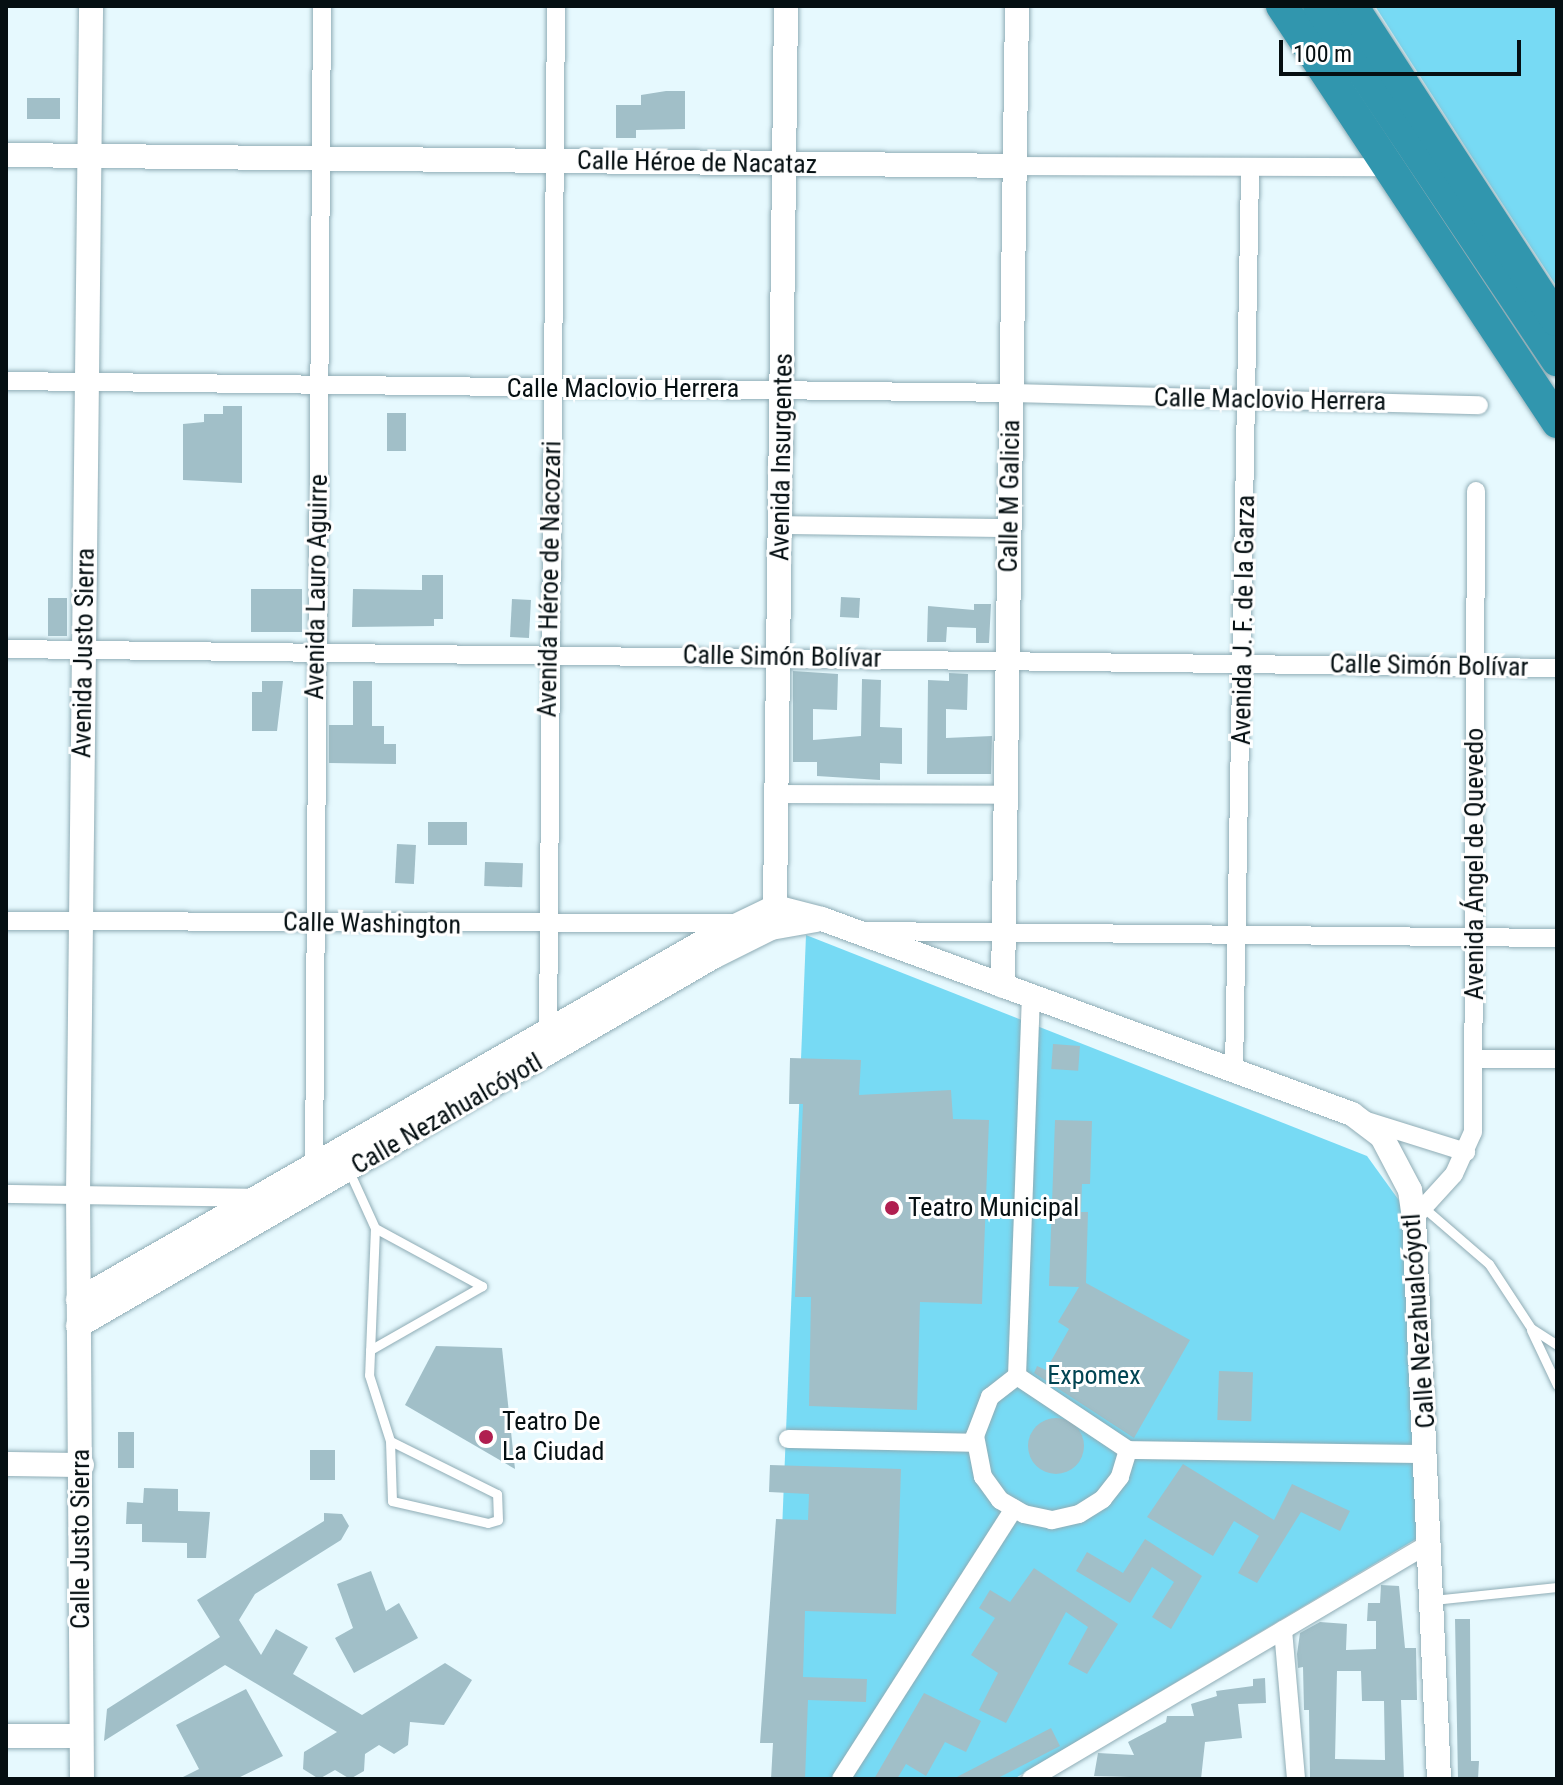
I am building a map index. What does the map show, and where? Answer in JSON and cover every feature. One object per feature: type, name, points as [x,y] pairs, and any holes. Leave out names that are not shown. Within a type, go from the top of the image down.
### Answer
[{"type":"highway","points":[[1282,6],[1557,422]]},
{"type":"highway","points":[[1302,6],[1518,320],[1557,360]]},
{"type":"highway","points":[[1319,6],[1518,320],[1557,404]]},
{"type":"highway","points":[[1352,6],[1557,320]]},
{"type":"street","name":"Avenida Justo Sierra","points":[[78,1300],[91,6]]},
{"type":"street","name":"Avenida Lauro Aguirre","points":[[309,1186],[321,387],[322,6]]},
{"type":"street","name":"Avenida Héroe de Nacozari","points":[[548,1044],[548,654],[556,6]]},
{"type":"street","name":"Avenida Insurgentes","points":[[775,907],[786,6]]},
{"type":"street","name":"Calle M Galicia","points":[[1003,986],[1017,6]]},
{"type":"street","name":"Calle Héroe de Nacataz","points":[[6,155],[1388,167]]},
{"type":"street","name":"Avenida J. F. de la Garza","points":[[1234,1071],[1249,399],[1250,168]]},
{"type":"street","name":"Calle Maclovio Herrera","points":[[6,381],[1012,393],[1479,405]]},
{"type":"street","name":"Avenida Ángel de Quevedo","points":[[1419,1212],[1454,1174],[1473,1132],[1476,491]]},
{"type":"street","points":[[780,525],[1009,528]]},
{"type":"street","name":"Calle Simón Bolívar","points":[[6,649],[1557,668]]},
{"type":"street","points":[[778,794],[1008,795]]},
{"type":"street","points":[[743,932],[775,907]]},
{"type":"street","name":"Calle Nezahualcóyotl","points":[[775,907],[856,931],[1367,1121],[1395,1157],[1419,1212],[1439,1779]]},
{"type":"street","name":"Calle Nezahualcóyotl","points":[[78,1326],[345,1162],[743,932],[822,919]]},
{"type":"street","name":"Calle Washington","points":[[6,921],[547,926],[743,932]]},
{"type":"street","points":[[856,931],[1557,938]]},
{"type":"street","points":[[1017,1376],[1031,997]]},
{"type":"street","points":[[1474,1059],[1557,1059]]},
{"type":"street","points":[[1367,1121],[1466,1152]]},
{"type":"street","points":[[6,1194],[259,1198],[309,1186]]},
{"type":"street","name":"Calle Nezahualcóyotl","points":[[78,1300],[259,1198],[309,1186]]},
{"type":"street","name":"Calle Justo Sierra","points":[[78,1300],[82,1465],[82,1779]]},
{"type":"street","points":[[1017,1376],[1000,1387],[983,1409],[975,1443],[983,1477],[1014,1509],[1052,1520],[1092,1508],[1120,1477],[1128,1450]]},
{"type":"street","points":[[1017,1376],[1128,1450],[1427,1454]]},
{"type":"street","points":[[788,1439],[975,1443]]},
{"type":"street","points":[[6,1464],[82,1465]]},
{"type":"street","points":[[841,1779],[1014,1509]]},
{"type":"street","points":[[1037,1779],[1431,1542]]},
{"type":"street","points":[[1283,1630],[1296,1779]]},
{"type":"street","points":[[6,1736],[81,1736]]},
{"type":"lane","points":[[345,1162],[375,1228],[371,1387],[390,1441],[389,1494],[395,1503],[488,1523],[498,1520],[497,1494],[390,1441]]},
{"type":"lane","points":[[1419,1212],[1489,1264],[1531,1328],[1557,1385]]},
{"type":"lane","points":[[370,1350],[482,1286],[375,1228]]},
{"type":"lane","points":[[1531,1328],[1557,1345]]},
{"type":"lane","points":[[1433,1601],[1557,1587]]},
{"type":"green space","points":[[1375,6],[1557,6],[1557,287],[1468,151]]},
{"type":"green space","name":"Expomex","points":[[806,935],[1367,1156],[1411,1217],[1431,1530],[1014,1779],[772,1779]]},
{"type":"building","points":[[685,91],[685,129],[636,130],[636,138],[616,138],[616,105],[641,105],[641,95]]},
{"type":"building","points":[[27,98],[60,98],[60,119],[27,119]]},
{"type":"building","points":[[223,406],[242,406],[242,483],[183,480],[183,424],[204,422],[204,414],[223,414]]},
{"type":"building","points":[[387,413],[406,413],[406,451],[387,451]]},
{"type":"building","points":[[422,575],[443,575],[443,619],[434,619],[434,626],[352,627],[353,589],[422,590]]},
{"type":"building","points":[[251,589],[302,589],[302,632],[251,632]]},
{"type":"building","points":[[841,597],[860,598],[859,618],[840,617]]},
{"type":"building","points":[[48,598],[67,598],[67,636],[48,636]]},
{"type":"building","points":[[512,599],[531,600],[529,638],[510,637]]},
{"type":"building","points":[[974,604],[991,604],[989,643],[976,643],[976,628],[947,627],[946,642],[927,642],[928,606],[974,610]]},
{"type":"building","points":[[793,671],[838,674],[837,710],[813,709],[813,740],[861,736],[862,679],[881,680],[880,727],[902,728],[902,764],[880,763],[880,780],[817,776],[817,762],[793,762]]},
{"type":"building","points":[[949,673],[968,674],[967,710],[946,709],[946,738],[992,736],[991,774],[927,774],[928,680],[949,681]]},
{"type":"building","points":[[262,681],[283,681],[277,731],[252,731],[252,692],[262,692]]},
{"type":"building","points":[[353,681],[372,681],[372,726],[384,726],[384,744],[396,744],[396,764],[329,763],[329,725],[353,725]]},
{"type":"building","points":[[428,822],[467,822],[467,845],[428,845]]},
{"type":"building","points":[[397,844],[416,845],[414,884],[395,883]]},
{"type":"building","points":[[485,862],[523,863],[522,887],[484,886]]},
{"type":"building","points":[[1053,1044],[1080,1046],[1078,1071],[1051,1069]]},
{"type":"building","name":"Teatro Municipal","points":[[790,1058],[861,1060],[859,1095],[951,1090],[953,1119],[989,1120],[982,1304],[920,1302],[917,1410],[809,1406],[811,1297],[795,1297],[803,1104],[789,1104]]},
{"type":"building","points":[[1055,1120],[1092,1121],[1090,1184],[1082,1184],[1081,1212],[1088,1212],[1086,1283],[1190,1340],[1134,1438],[1034,1373],[1037,1366],[1046,1370],[1069,1329],[1058,1322],[1079,1287],[1049,1286]]},
{"type":"building","name":"Teatro De La Ciudad","points":[[436,1346],[502,1348],[515,1469],[405,1405]]},
{"type":"building","points":[[1219,1371],[1253,1372],[1251,1421],[1217,1420]]},
{"type":"building","points":[[1056,1418],[1076,1426],[1084,1446],[1076,1466],[1056,1474],[1036,1466],[1028,1446],[1036,1426]]},
{"type":"building","points":[[118,1432],[134,1432],[134,1468],[118,1468]]},
{"type":"building","points":[[310,1450],[335,1450],[335,1480],[310,1480]]},
{"type":"building","points":[[1183,1464],[1274,1520],[1292,1484],[1350,1511],[1340,1531],[1301,1512],[1257,1583],[1238,1573],[1259,1536],[1234,1521],[1213,1556],[1147,1517]]},
{"type":"building","points":[[770,1465],[901,1469],[896,1614],[805,1611],[803,1677],[867,1679],[866,1702],[808,1700],[805,1779],[771,1779],[773,1743],[760,1743],[776,1519],[808,1520],[809,1494],[769,1492]]},
{"type":"building","points":[[144,1488],[178,1489],[178,1511],[210,1512],[206,1558],[187,1558],[187,1543],[142,1542],[142,1524],[126,1524],[127,1502],[143,1503]]},
{"type":"building","points":[[324,1513],[342,1514],[349,1526],[341,1540],[255,1594],[239,1620],[261,1655],[276,1629],[308,1647],[293,1674],[362,1715],[445,1663],[472,1680],[444,1725],[410,1722],[408,1745],[394,1754],[379,1745],[365,1754],[364,1771],[350,1779],[335,1770],[319,1779],[303,1769],[304,1752],[337,1732],[225,1665],[104,1741],[107,1709],[220,1637],[197,1600],[324,1521]]},
{"type":"building","points":[[1145,1539],[1202,1576],[1171,1629],[1152,1617],[1174,1582],[1152,1567],[1130,1603],[1076,1571],[1087,1552],[1123,1573]]},
{"type":"building","points":[[1034,1568],[1118,1624],[1087,1674],[1068,1664],[1088,1627],[1066,1612],[1006,1723],[979,1710],[998,1673],[971,1655],[995,1618],[979,1608],[990,1590],[1010,1602]]},
{"type":"building","points":[[371,1571],[386,1611],[399,1603],[418,1638],[354,1673],[335,1638],[353,1628],[337,1584]]},
{"type":"building","points":[[1381,1585],[1399,1586],[1405,1648],[1416,1648],[1417,1700],[1401,1700],[1404,1779],[1310,1779],[1309,1710],[1304,1710],[1303,1667],[1298,1668],[1297,1654],[1300,1633],[1320,1622],[1347,1624],[1346,1650],[1376,1649],[1376,1621],[1367,1621],[1368,1603],[1380,1603]],"holes":[[[1337,1671],[1361,1671],[1362,1701],[1384,1701],[1385,1760],[1335,1759]]]},
{"type":"building","points":[[1455,1619],[1470,1619],[1471,1761],[1479,1761],[1478,1779],[1458,1779]]},
{"type":"building","points":[[1265,1678],[1266,1703],[1238,1704],[1242,1738],[1205,1742],[1201,1779],[1094,1776],[1098,1753],[1134,1755],[1128,1742],[1166,1722],[1167,1716],[1194,1716],[1191,1704],[1217,1696],[1216,1691],[1253,1686],[1253,1679]]},
{"type":"building","points":[[246,1689],[283,1756],[236,1779],[179,1779],[199,1769],[176,1725]]},
{"type":"building","points":[[924,1693],[981,1721],[966,1752],[945,1742],[926,1776],[906,1764],[897,1779],[874,1779]]},
{"type":"building","points":[[1051,1728],[1060,1746],[996,1779],[953,1779]]},
{"type":"place","name":"Teatro Municipal","points":[[892,1208]]},
{"type":"place","name":"Teatro De La Ciudad","points":[[486,1437]]}]
